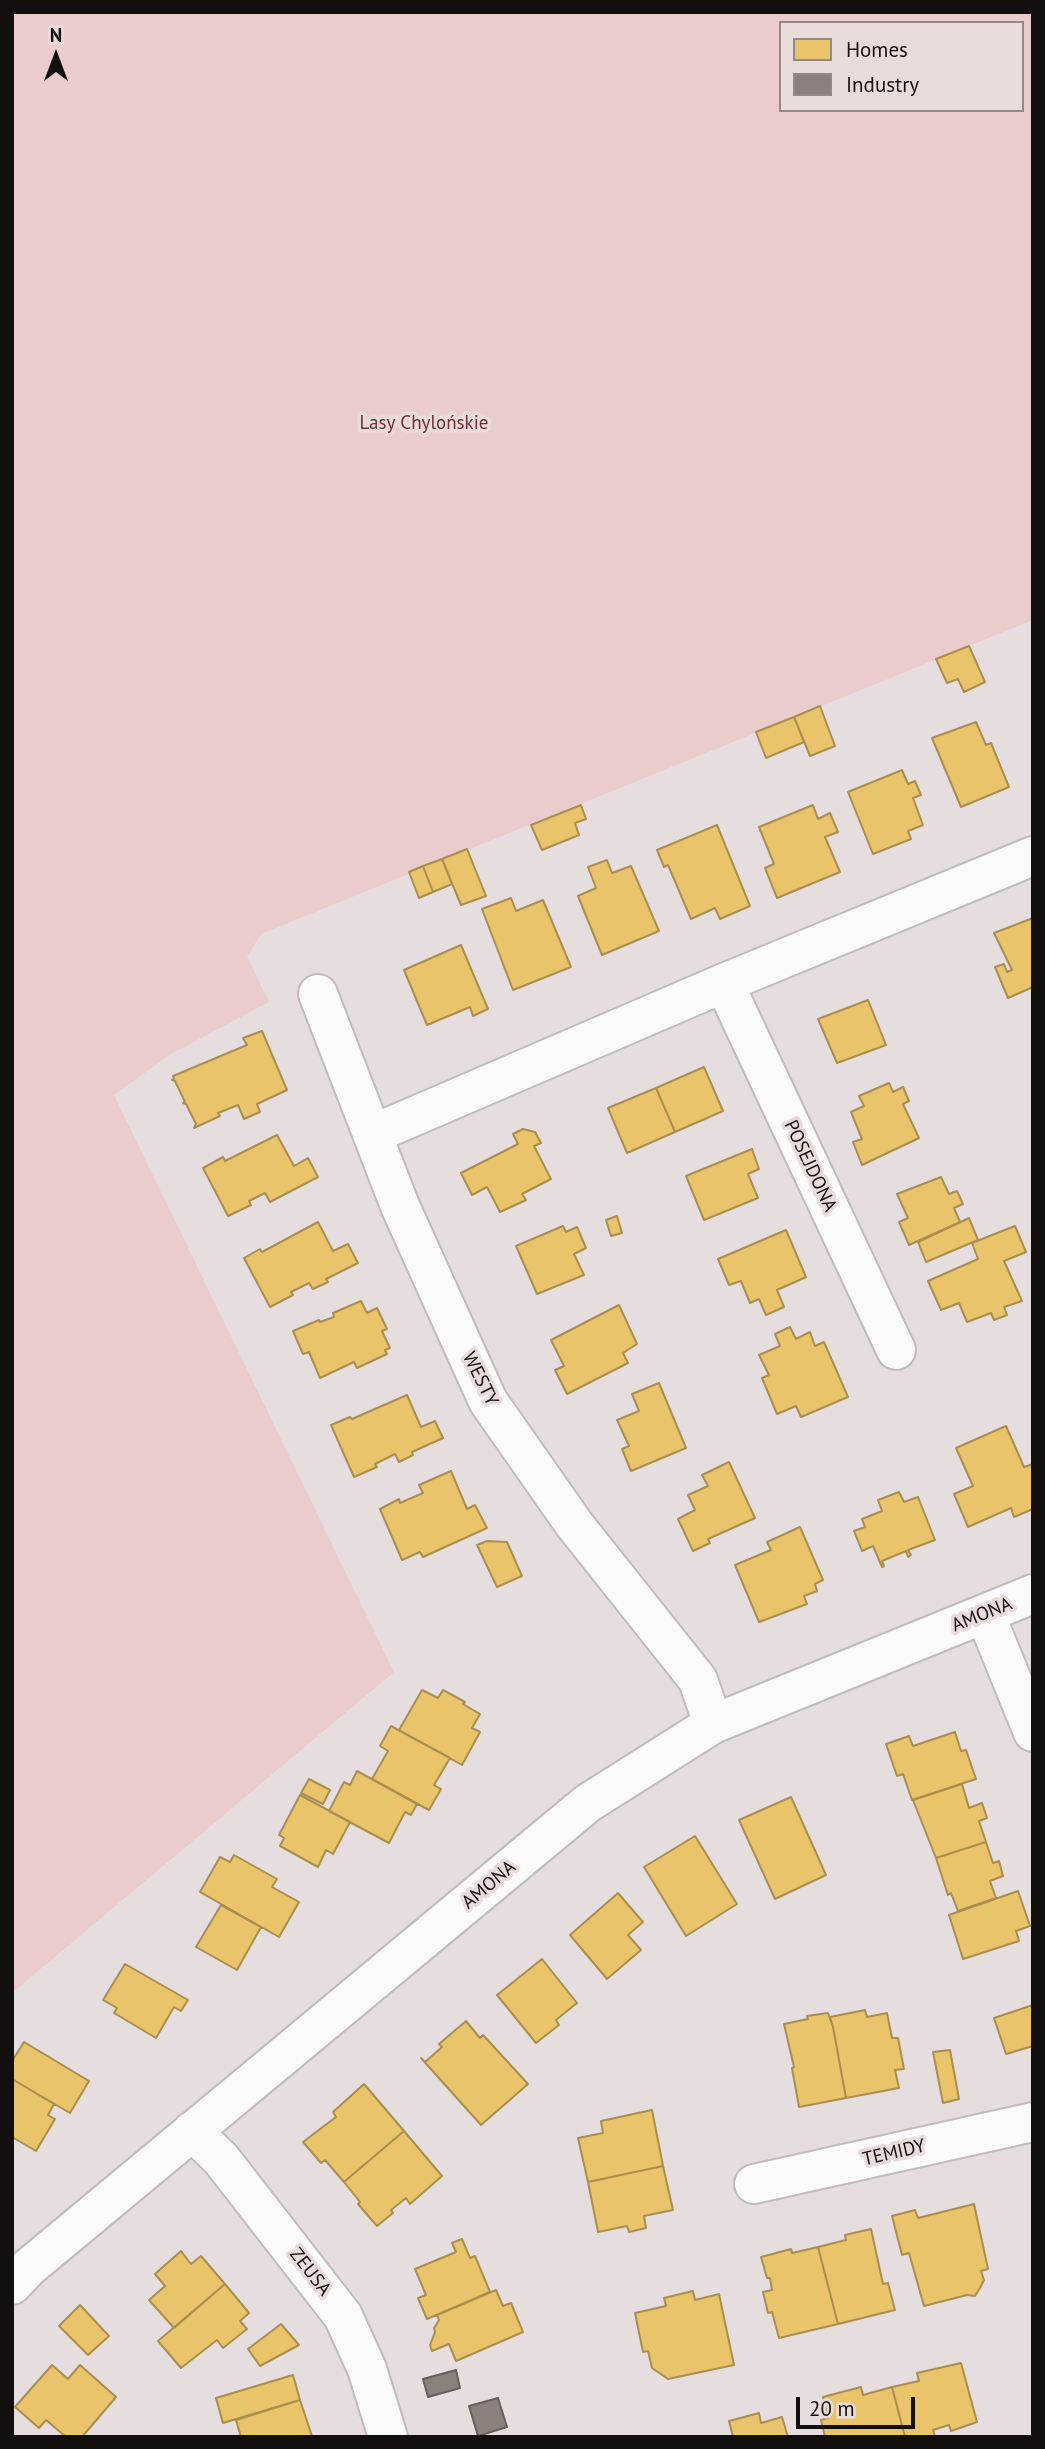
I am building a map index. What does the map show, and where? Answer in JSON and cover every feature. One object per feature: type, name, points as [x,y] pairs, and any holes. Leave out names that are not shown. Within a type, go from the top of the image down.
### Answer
[{"type":"street","points":[[373,1133],[724,983],[1033,856]]},
{"type":"street","name":"POSEJDONA","points":[[724,983],[896,1350]]},
{"type":"street","name":"WESTY","points":[[318,994],[400,1206],[488,1401],[574,1524],[698,1681],[713,1724]]},
{"type":"street","name":"AMONA","points":[[12,2285],[28,2268],[588,1803],[713,1724],[1033,1594]]},
{"type":"street","points":[[985,1614],[1033,1732]]},
{"type":"street","name":"TEMIDY","points":[[754,2184],[1033,2122]]},
{"type":"street","name":"ZEUSA","points":[[192,2131],[221,2159],[343,2316],[367,2369],[388,2437]]},
{"type":"green space","name":"Lasy Chylońskie","points":[[12,12],[1033,12],[1033,620],[261,934],[247,957],[269,1002],[171,1054],[114,1095],[394,1672],[12,1993]]},
{"type":"building: Homes","points":[[969,646],[985,682],[964,692],[958,679],[947,683],[936,659]]},
{"type":"building: Homes","points":[[820,706],[835,746],[810,756],[794,717]]},
{"type":"building: Homes","points":[[794,717],[804,742],[766,758],[756,732]]},
{"type":"building: Homes","points":[[976,722],[986,745],[991,743],[1009,787],[961,807],[932,738]]},
{"type":"building: Homes","points":[[902,770],[908,784],[915,781],[921,795],[913,798],[923,825],[908,831],[911,839],[873,854],[848,792]]},
{"type":"building: Homes","points":[[581,805],[586,819],[575,823],[579,835],[542,850],[531,825]]},
{"type":"building: Homes","points":[[813,805],[818,819],[830,813],[838,832],[825,837],[840,872],[777,898],[765,868],[774,864],[759,827]]},
{"type":"building: Homes","points":[[717,825],[750,906],[720,919],[715,908],[691,919],[668,865],[664,867],[657,850]]},
{"type":"building: Homes","points":[[467,849],[486,896],[461,905],[442,859]]},
{"type":"building: Homes","points":[[442,859],[452,884],[433,892],[423,866]]},
{"type":"building: Homes","points":[[607,860],[612,873],[631,866],[659,931],[602,955],[578,896],[596,888],[588,867]]},
{"type":"building: Homes","points":[[423,866],[433,892],[419,898],[409,872]]},
{"type":"building: Homes","points":[[511,898],[516,911],[543,900],[571,967],[513,990],[482,909]]},
{"type":"building: Homes","points":[[1033,918],[1033,987],[1008,998],[995,967],[1004,964],[1007,972],[1012,970],[994,933]]},
{"type":"building: Homes","points":[[461,945],[488,1009],[473,1016],[470,1007],[427,1025],[404,970]]},
{"type":"building: Homes","points":[[868,1000],[886,1045],[837,1063],[818,1019]]},
{"type":"building: Homes","points":[[262,1031],[287,1090],[257,1104],[260,1112],[244,1119],[238,1105],[218,1113],[220,1116],[194,1128],[196,1124],[183,1103],[185,1102],[175,1081],[172,1080],[173,1076],[247,1045],[243,1038]]},
{"type":"building: Homes","points":[[704,1067],[723,1111],[675,1132],[656,1088]]},
{"type":"building: Homes","points":[[889,1083],[893,1092],[903,1087],[909,1101],[903,1104],[919,1138],[862,1165],[853,1142],[862,1139],[851,1112],[864,1106],[859,1096]]},
{"type":"building: Homes","points":[[656,1088],[675,1132],[627,1153],[608,1108]]},
{"type":"building: Homes","points":[[523,1129],[535,1132],[541,1143],[534,1146],[551,1179],[522,1194],[526,1200],[500,1212],[487,1187],[472,1195],[461,1173],[518,1144],[513,1134]]},
{"type":"building: Homes","points":[[277,1135],[294,1166],[308,1158],[318,1177],[270,1202],[265,1193],[249,1201],[251,1205],[228,1216],[203,1168],[223,1157],[225,1161]]},
{"type":"building: Homes","points":[[752,1149],[759,1169],[748,1174],[758,1198],[704,1220],[686,1176]]},
{"type":"building: Homes","points":[[941,1177],[949,1194],[957,1191],[963,1204],[954,1208],[960,1222],[909,1245],[899,1222],[908,1218],[897,1194]]},
{"type":"building: Homes","points":[[617,1216],[622,1233],[611,1236],[606,1220]]},
{"type":"building: Homes","points":[[969,1218],[978,1240],[926,1262],[918,1242]]},
{"type":"building: Homes","points":[[318,1222],[333,1251],[348,1244],[358,1263],[326,1279],[328,1282],[313,1289],[309,1283],[291,1292],[293,1295],[270,1307],[244,1258],[260,1249],[262,1252]]},
{"type":"building: Homes","points":[[563,1226],[566,1232],[577,1227],[586,1248],[574,1254],[584,1275],[537,1294],[516,1246]]},
{"type":"building: Homes","points":[[1015,1226],[1026,1252],[1004,1261],[1022,1301],[1004,1307],[1007,1315],[994,1320],[991,1313],[967,1322],[959,1303],[941,1310],[928,1281],[978,1259],[972,1243]]},
{"type":"building: Homes","points":[[786,1230],[806,1277],[777,1290],[784,1307],[766,1315],[759,1299],[750,1303],[741,1281],[729,1285],[718,1259]]},
{"type":"building: Homes","points":[[361,1301],[367,1313],[377,1308],[387,1329],[382,1331],[390,1348],[385,1350],[387,1354],[357,1368],[354,1362],[320,1378],[309,1352],[303,1354],[293,1331],[334,1317],[333,1313]]},
{"type":"building: Homes","points":[[619,1305],[637,1344],[623,1353],[628,1363],[567,1394],[555,1370],[564,1366],[551,1340]]},
{"type":"building: Homes","points":[[790,1327],[796,1339],[810,1332],[815,1346],[824,1342],[848,1397],[801,1417],[796,1406],[777,1414],[762,1378],[769,1375],[759,1355],[780,1346],[775,1334]]},
{"type":"building: Homes","points":[[659,1383],[686,1448],[631,1471],[622,1449],[629,1446],[617,1420],[639,1411],[632,1394]]},
{"type":"building: Homes","points":[[407,1395],[421,1427],[435,1421],[443,1438],[412,1452],[413,1455],[399,1462],[395,1454],[375,1464],[377,1467],[354,1477],[331,1425],[350,1417],[352,1419]]},
{"type":"building: Homes","points":[[1006,1426],[1024,1467],[1033,1464],[1033,1509],[1014,1517],[1011,1508],[968,1527],[954,1494],[973,1486],[956,1448]]},
{"type":"building: Homes","points":[[729,1462],[755,1518],[708,1539],[710,1543],[693,1551],[678,1519],[695,1510],[688,1495],[708,1486],[702,1475]]},
{"type":"building: Homes","points":[[451,1471],[467,1509],[475,1505],[487,1528],[423,1557],[420,1552],[402,1560],[380,1509],[399,1499],[400,1503],[423,1493],[419,1485]]},
{"type":"building: Homes","points":[[899,1492],[904,1502],[918,1497],[935,1540],[908,1550],[911,1555],[908,1557],[906,1551],[882,1561],[882,1567],[873,1546],[862,1551],[854,1531],[865,1527],[862,1519],[882,1511],[878,1500]]},
{"type":"building: Homes","points":[[800,1527],[823,1580],[815,1584],[817,1591],[804,1596],[807,1604],[759,1622],[735,1565],[771,1550],[767,1542]]},
{"type":"building: Homes","points":[[487,1541],[507,1542],[522,1576],[497,1587],[477,1545]]},
{"type":"building: Homes","points":[[422,1690],[438,1698],[443,1690],[480,1714],[472,1728],[480,1732],[462,1765],[399,1730]]},
{"type":"building: Homes","points":[[391,1726],[450,1758],[434,1785],[441,1789],[429,1810],[372,1779],[388,1751],[380,1746]]},
{"type":"building: Homes","points":[[955,1732],[961,1751],[966,1750],[976,1779],[912,1800],[903,1774],[897,1776],[886,1744],[909,1736],[913,1746]]},
{"type":"building: Homes","points":[[357,1771],[417,1804],[411,1815],[405,1812],[389,1843],[329,1811],[344,1782],[350,1785]]},
{"type":"building: Homes","points":[[309,1779],[330,1790],[323,1804],[301,1793]]},
{"type":"building: Homes","points":[[962,1784],[969,1808],[982,1803],[987,1818],[979,1821],[986,1842],[936,1858],[913,1800]]},
{"type":"building: Homes","points":[[300,1795],[350,1822],[333,1854],[326,1850],[318,1867],[280,1846],[284,1838],[279,1835]]},
{"type":"building: Homes","points":[[791,1797],[826,1875],[775,1899],[739,1820]]},
{"type":"building: Homes","points":[[695,1836],[737,1904],[686,1936],[644,1867]]},
{"type":"building: Homes","points":[[986,1842],[993,1863],[999,1861],[1003,1876],[990,1881],[996,1898],[958,1911],[951,1893],[948,1895],[936,1858]]},
{"type":"building: Homes","points":[[234,1855],[277,1879],[272,1887],[299,1902],[279,1937],[200,1892],[220,1857],[230,1862]]},
{"type":"building: Homes","points":[[1018,1891],[1030,1926],[1016,1931],[1019,1941],[963,1959],[949,1915]]},
{"type":"building: Homes","points":[[618,1893],[643,1922],[628,1935],[641,1950],[607,1979],[570,1935]]},
{"type":"building: Homes","points":[[221,1905],[261,1927],[237,1970],[196,1947]]},
{"type":"building: Homes","points":[[542,1959],[577,2003],[556,2020],[559,2025],[536,2043],[497,1995]]},
{"type":"building: Homes","points":[[125,1964],[188,2000],[181,2011],[174,2007],[156,2038],[114,2013],[117,2008],[103,2000]]},
{"type":"building: Homes","points":[[1033,2005],[1033,2046],[1006,2054],[994,2018]]},
{"type":"building: Homes","points":[[865,2010],[867,2017],[887,2013],[892,2038],[898,2038],[904,2069],[895,2070],[899,2088],[846,2098],[830,2017]]},
{"type":"building: Homes","points":[[828,2013],[846,2098],[799,2107],[792,2068],[794,2067],[784,2024],[808,2019],[807,2016]]},
{"type":"building: Homes","points":[[466,2021],[480,2038],[483,2035],[528,2084],[481,2125],[421,2058],[425,2062],[442,2047],[439,2044]]},
{"type":"building: Homes","points":[[24,2042],[89,2081],[70,2113],[12,2079],[12,2061]]},
{"type":"building: Homes","points":[[950,2050],[959,2099],[943,2103],[933,2052]]},
{"type":"building: Homes","points":[[12,2079],[54,2104],[48,2115],[55,2119],[36,2151],[12,2137]]},
{"type":"building: Homes","points":[[364,2084],[404,2131],[344,2182],[325,2160],[321,2163],[303,2142],[336,2117],[333,2112]]},
{"type":"building: Homes","points":[[652,2110],[663,2166],[588,2182],[578,2138],[603,2133],[601,2121]]},
{"type":"building: Homes","points":[[404,2131],[442,2176],[410,2204],[406,2198],[377,2226],[344,2182]]},
{"type":"building: Homes","points":[[663,2166],[673,2210],[644,2216],[646,2228],[629,2232],[627,2226],[598,2232],[588,2182]]},
{"type":"building: Homes","points":[[974,2204],[988,2269],[981,2271],[984,2280],[975,2296],[967,2295],[924,2306],[909,2253],[902,2255],[892,2216],[915,2210],[918,2218]]},
{"type":"building: Homes","points":[[871,2229],[883,2284],[888,2283],[895,2310],[838,2324],[818,2247],[846,2240],[845,2235]]},
{"type":"building: Homes","points":[[462,2239],[470,2258],[475,2256],[490,2292],[427,2319],[418,2298],[426,2295],[415,2269],[456,2252],[452,2243]]},
{"type":"building: Homes","points":[[818,2247],[838,2324],[779,2338],[772,2312],[768,2313],[763,2292],[772,2290],[761,2257],[791,2249],[792,2253]]},
{"type":"building: Homes","points":[[181,2251],[191,2264],[201,2256],[225,2284],[174,2328],[149,2300],[165,2286],[155,2274]]},
{"type":"building: Homes","points":[[225,2284],[249,2313],[240,2321],[247,2329],[223,2348],[217,2340],[181,2368],[158,2341]]},
{"type":"building: Homes","points":[[496,2290],[503,2306],[511,2303],[523,2332],[456,2361],[449,2344],[432,2351],[430,2345],[439,2320],[437,2315]]},
{"type":"building: Homes","points":[[693,2291],[695,2300],[719,2294],[734,2365],[668,2379],[652,2368],[648,2351],[643,2352],[635,2313],[666,2306],[664,2298]]},
{"type":"building: Homes","points":[[80,2305],[109,2336],[88,2355],[59,2326]]},
{"type":"building: Homes","points":[[281,2324],[299,2345],[260,2366],[248,2349]]},
{"type":"building: Homes","points":[[961,2363],[977,2422],[951,2431],[949,2425],[933,2430],[935,2437],[905,2437],[892,2387],[919,2381],[917,2373]]},
{"type":"building: Homes","points":[[52,2365],[68,2379],[80,2365],[116,2397],[82,2437],[66,2437],[46,2420],[39,2428],[15,2407]]},
{"type":"building: Homes","points":[[293,2375],[300,2400],[223,2423],[216,2398]]},
{"type":"building: Homes","points":[[861,2387],[863,2395],[892,2387],[905,2437],[825,2437],[821,2420],[828,2418],[823,2397]]},
{"type":"building: Homes","points":[[300,2400],[312,2436],[241,2437],[236,2420]]},
{"type":"building: Homes","points":[[759,2413],[761,2423],[782,2417],[788,2437],[733,2437],[729,2421]]},
{"type":"building: Industry","points":[[456,2370],[460,2388],[428,2397],[423,2379]]},
{"type":"building: Industry","points":[[498,2398],[507,2427],[478,2436],[469,2406]]}]
